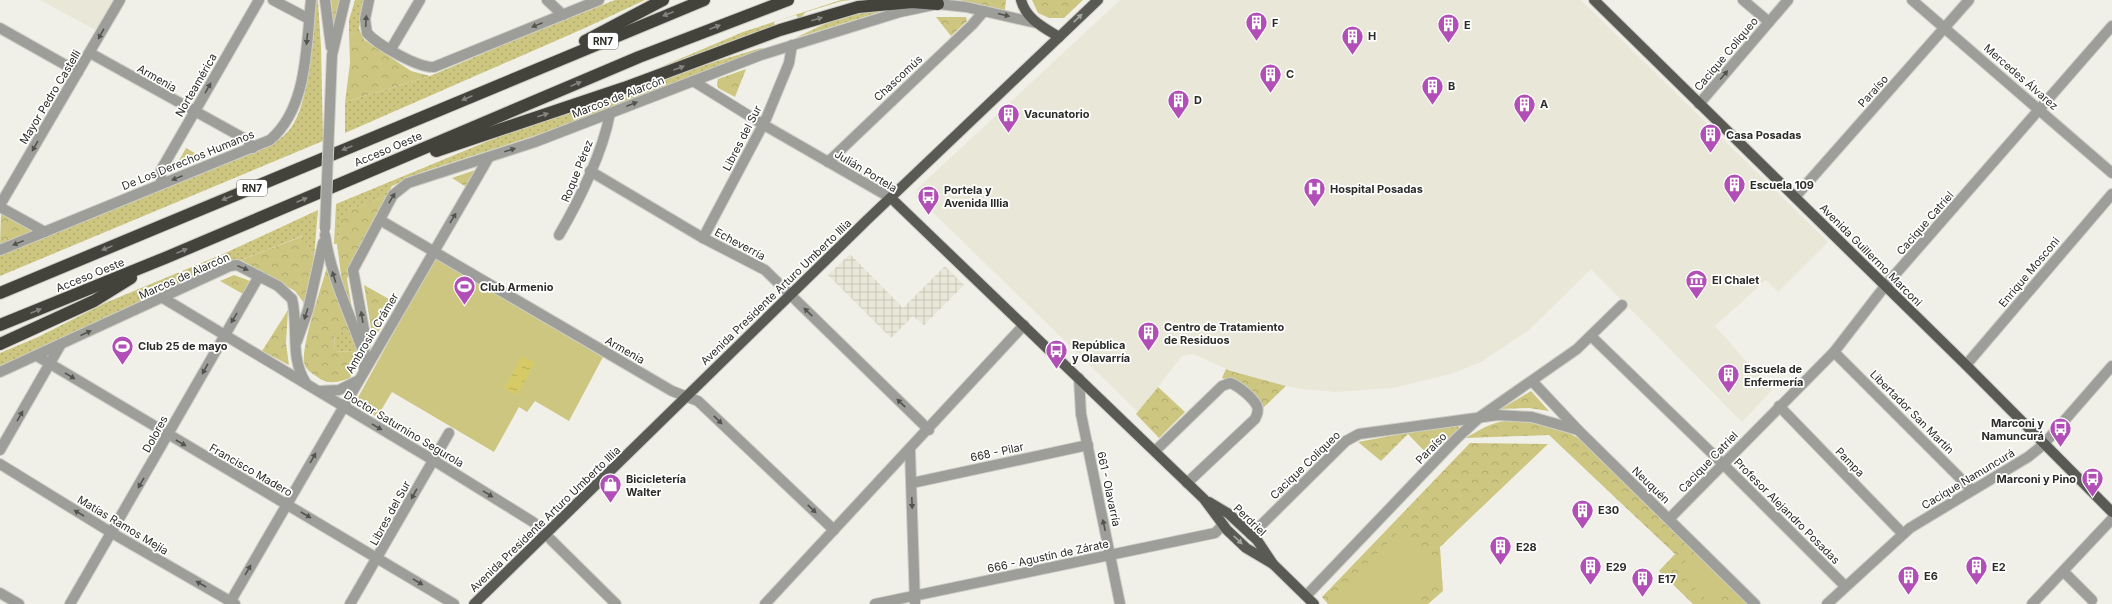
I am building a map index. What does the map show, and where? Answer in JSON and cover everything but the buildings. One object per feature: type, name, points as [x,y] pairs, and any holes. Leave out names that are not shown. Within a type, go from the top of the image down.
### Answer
[{"type":"highway","points":[[503,83],[664,0]]},
{"type":"highway","name":"Acceso Oeste","points":[[0,293],[704,0]]},
{"type":"highway","name":"Acceso Oeste","points":[[0,325],[165,258],[639,57],[788,0]]},
{"type":"highway","points":[[347,180],[624,88],[787,28],[858,7],[912,2],[938,4]]},
{"type":"highway","points":[[0,344],[94,301],[165,258]]},
{"type":"highway","points":[[0,287],[44,274]]},
{"type":"main road","name":"Marcos de Alarcón","points":[[1021,0],[1027,14],[1036,23],[1059,37]]},
{"type":"main road","name":"Avenida Presidente Arturo Umberto Illia","points":[[474,604],[890,198],[1098,0]]},
{"type":"main road","name":"Avenida Guillermo Marconi","points":[[1594,0],[1966,365],[2112,512]]},
{"type":"main road","name":"Julián Portela","points":[[890,198],[1204,499]]},
{"type":"main road","name":"Perdriel","points":[[1204,499],[1229,514],[1257,540],[1273,564]]},
{"type":"main road","points":[[1204,499],[1223,525],[1246,548],[1273,564],[1314,604]]},
{"type":"street","name":"Mayor Pedro Castelli","points":[[0,206],[120,0]]},
{"type":"street","name":"Norteamérica","points":[[161,184],[161,170],[259,0]]},
{"type":"street","points":[[273,0],[309,19]]},
{"type":"street","name":"De Los Derechos Humanos","points":[[0,250],[252,148],[276,134],[296,100],[304,64],[311,0]]},
{"type":"street","points":[[295,349],[308,310],[325,232],[332,55],[325,0]]},
{"type":"street","points":[[332,55],[345,0]]},
{"type":"street","points":[[369,0],[365,19],[367,33],[391,49],[426,68],[434,67],[563,15],[593,1]]},
{"type":"street","points":[[391,49],[420,0]]},
{"type":"street","points":[[547,0],[563,15]]},
{"type":"street","points":[[1743,0],[1769,22]]},
{"type":"street","name":"Cacique Coliqueo","points":[[1699,104],[1788,0]]},
{"type":"street","name":"Mercedes Álvarez","points":[[1912,0],[2112,173]]},
{"type":"street","name":"Paraíso","points":[[1795,197],[1969,0]]},
{"type":"street","name":"Marcos de Alarcón","points":[[364,370],[363,352],[365,335],[353,270],[393,195],[408,183],[535,142],[693,81],[792,45],[900,12],[938,4],[984,11],[1036,23]]},
{"type":"street","name":"Chascomús","points":[[828,162],[972,25],[984,11]]},
{"type":"street","name":"Cacique Catriel","points":[[1669,519],[1834,352],[1885,286],[2112,26]]},
{"type":"street","points":[[0,28],[78,72]]},
{"type":"street","name":"Libres del Sur","points":[[703,238],[764,125],[789,63],[792,45]]},
{"type":"street","name":"Armenia","points":[[90,53],[247,140],[252,148]]},
{"type":"street","name":"Julián Portela","points":[[693,81],[764,125],[890,198]]},
{"type":"street","name":"Roque Pérez","points":[[559,235],[573,211],[590,171],[606,130],[610,113]]},
{"type":"street","name":"Ambrosio Crámer","points":[[231,603],[286,504],[489,157]]},
{"type":"street","name":"Echeverría","points":[[590,171],[703,238],[765,270],[929,430]]},
{"type":"street","name":"Enrique Mosconi","points":[[1966,365],[2112,194]]},
{"type":"street","points":[[0,206],[45,232]]},
{"type":"street","name":"Armenia","points":[[380,220],[672,391],[698,401],[834,530]]},
{"type":"street","points":[[325,232],[329,260],[338,290],[363,352]]},
{"type":"street","name":"Marcos de Alarcón","points":[[0,372],[230,266],[237,265],[278,286],[292,299],[295,349],[299,370],[312,388]]},
{"type":"street","name":"Dolores","points":[[70,604],[259,276]]},
{"type":"street","name":"Doctor Saturnino Segurola","points":[[163,298],[433,460],[533,522],[616,604]]},
{"type":"street","name":"Paraíso","points":[[1306,596],[1457,438],[1481,416],[1532,382],[1592,336],[1622,305]]},
{"type":"street","points":[[765,604],[929,430],[1024,325]]},
{"type":"street","name":"Profesor Alejandro Posadas","points":[[1592,336],[1845,586]]},
{"type":"street","points":[[0,450],[61,344]]},
{"type":"street","name":"Libertador San Martín","points":[[1834,352],[1972,490]]},
{"type":"street","name":"Francisco Madero","points":[[37,356],[454,604]]},
{"type":"street","name":"Cacique Namuncurá","points":[[1827,604],[1903,534],[1972,490],[2028,457],[2043,444],[2112,366]]},
{"type":"street","name":"661 - Olavarría","points":[[1079,378],[1081,414],[1120,604]]},
{"type":"street","points":[[312,388],[331,392],[339,390],[358,380]]},
{"type":"street","name":"Neuquén","points":[[1532,382],[1578,430],[1755,604]]},
{"type":"street","points":[[1155,451],[1222,386],[1230,384],[1242,390],[1257,406],[1258,412],[1255,419],[1187,483]]},
{"type":"street","name":"Pampa","points":[[1779,406],[1903,534]]},
{"type":"street","name":"Cacique Coliqueo","points":[[1251,535],[1346,441],[1359,434],[1481,416],[1498,415],[1532,417],[1578,430]]},
{"type":"street","name":"Libres del Sur","points":[[350,604],[449,433]]},
{"type":"street","name":"668 - Pilar","points":[[912,483],[1088,445]]},
{"type":"street","points":[[910,450],[915,600]]},
{"type":"street","name":"Matías Ramos Mejía","points":[[0,464],[112,533],[231,603]]},
{"type":"street","points":[[2032,604],[2064,572],[2112,519]]},
{"type":"street","name":"666 - Agustín de Zárate","points":[[874,604],[915,600],[1110,555],[1215,533],[1223,525]]},
{"type":"street","points":[[2064,572],[2092,600]]},
{"type":"street","points":[[0,593],[19,604]]},
{"type":"shaded area","points":[[40,0],[116,0],[97,31]]},
{"type":"shaded area","name":"Hospital Posadas","points":[[1120,0],[1581,0],[1828,242],[1778,292],[1766,280],[1715,326],[1772,390],[1742,422],[1591,269],[1529,330],[1481,362],[1451,374],[1393,388],[1335,392],[1301,389],[1273,383],[1231,371],[1193,354],[1182,356],[1138,412],[916,196],[917,189]]},
{"type":"shaded area","points":[[850,254],[903,308],[945,266],[964,285],[924,325],[913,316],[891,338],[828,275]]},
{"type":"green space","points":[[315,0],[318,0],[321,47],[323,141],[0,276],[0,254],[184,179],[266,148],[285,134],[297,118],[306,86]]},
{"type":"green space","points":[[331,0],[340,0],[334,31]]},
{"type":"green space","points":[[355,0],[363,0],[359,29],[366,43],[354,33],[349,34],[349,20]]},
{"type":"green space","points":[[615,0],[645,0],[585,28],[345,133],[345,102],[430,76]]},
{"type":"green space","points":[[841,0],[852,0],[842,1],[806,12],[799,19],[796,15],[774,22],[775,26],[623,83],[743,32]]},
{"type":"green space","points":[[958,0],[1006,0],[1005,10]]},
{"type":"green space","points":[[1032,0],[1083,0],[1064,18],[1049,18],[1038,13]]},
{"type":"green space","points":[[890,9],[795,38],[829,22],[859,13]]},
{"type":"green space","points":[[936,17],[966,17],[967,21],[951,36]]},
{"type":"green space","points":[[354,33],[411,71],[430,76],[345,102],[350,63],[349,34]]},
{"type":"green space","points":[[761,48],[762,49],[540,134],[425,171],[392,186],[386,196],[345,212],[337,244],[334,244],[336,204],[539,120],[691,69]]},
{"type":"green space","points":[[746,69],[735,97],[718,88],[718,79]]},
{"type":"green space","points":[[186,148],[205,159],[173,171]]},
{"type":"green space","points":[[475,170],[466,187],[452,178]]},
{"type":"green space","points":[[386,196],[350,268],[347,279],[352,308],[342,282],[337,244],[344,212]]},
{"type":"green space","points":[[318,210],[314,258],[302,236],[241,260],[0,367],[0,353],[38,337],[105,303],[223,254]]},
{"type":"green space","points":[[1,213],[33,231],[0,245]]},
{"type":"green space","points":[[303,236],[314,258],[304,303],[295,291],[241,260]]},
{"type":"green space","name":"Club Armenio","points":[[435,257],[603,357],[569,421],[535,401],[527,412],[519,407],[494,452],[392,392],[377,417],[355,403]]},
{"type":"green space","points":[[327,267],[351,331],[334,331],[335,351],[354,352],[354,338],[361,357],[350,378],[332,382],[324,381],[312,374],[307,369],[304,362],[304,353],[312,315]]},
{"type":"green space","points":[[234,275],[250,281],[243,294],[220,281]]},
{"type":"green space","points":[[364,285],[396,303],[370,345],[371,328]]},
{"type":"green space","points":[[288,310],[286,343],[289,365],[262,351]]},
{"type":"green space","points":[[334,331],[351,331],[354,338],[355,352],[335,351]]},
{"type":"green space","points":[[1226,369],[1286,386],[1263,408],[1257,396],[1247,388],[1222,378]]},
{"type":"green space","points":[[1158,387],[1185,412],[1159,438],[1136,414]]},
{"type":"green space","points":[[1531,391],[1549,411],[1529,408],[1501,409]]},
{"type":"green space","points":[[1525,419],[1563,429],[1581,440],[1752,604],[1693,604],[1659,571],[1675,554],[1549,435],[1466,438],[1482,429],[1500,422]]},
{"type":"green space","points":[[1453,424],[1459,426],[1459,429],[1429,456],[1408,434],[1381,461],[1358,442]]},
{"type":"green space","points":[[1470,443],[1548,444],[1440,547],[1443,591],[1428,604],[1328,604],[1322,597]]},
{"type":"green space","points":[[1401,530],[1442,572],[1410,604],[1332,604],[1329,601]]},
{"type":"green space","points":[[1694,553],[1729,587],[1711,604],[1677,570]]},
{"type":"water","points":[[522,356],[535,363],[517,395],[504,388]]},
{"type":"place","name":"F","points":[[1257,42]]},
{"type":"place","name":"E","points":[[1448,44]]},
{"type":"place","name":"H","points":[[1352,56]]},
{"type":"place","name":"C","points":[[1270,94]]},
{"type":"place","name":"B","points":[[1433,106]]},
{"type":"place","name":"D","points":[[1178,120]]},
{"type":"place","name":"A","points":[[1524,124]]},
{"type":"place","name":"Vacunatorio","points":[[1008,134]]},
{"type":"place","name":"Casa Posadas","points":[[1710,154]]},
{"type":"place","name":"Escuela 109","points":[[1734,204]]},
{"type":"place","name":"Hospital Posadas","points":[[1315,208]]},
{"type":"place","name":"Portela y Avenida Illia","points":[[928,216]]},
{"type":"place","name":"El Chalet","points":[[1697,300]]},
{"type":"place","name":"Club Armenio","points":[[464,306]]},
{"type":"place","name":"Centro de Tratamiento de Residuos","points":[[1148,352]]},
{"type":"place","name":"Club 25 de mayo","points":[[122,366]]},
{"type":"place","name":"República y Olavarría","points":[[1057,370]]},
{"type":"place","name":"Escuela de Enfermería","points":[[1729,394]]},
{"type":"place","name":"Marconi y Namuncurá","points":[[2060,448]]},
{"type":"place","name":"Marconi y Pino","points":[[2092,498]]},
{"type":"place","name":"Bicicletería Walter","points":[[611,504]]},
{"type":"place","name":"E30","points":[[1583,530]]},
{"type":"place","name":"E28","points":[[1500,566]]},
{"type":"place","name":"E29","points":[[1591,586]]},
{"type":"place","name":"E2","points":[[1976,586]]},
{"type":"place","name":"E6","points":[[1908,596]]},
{"type":"place","name":"E17","points":[[1642,598]]}]
